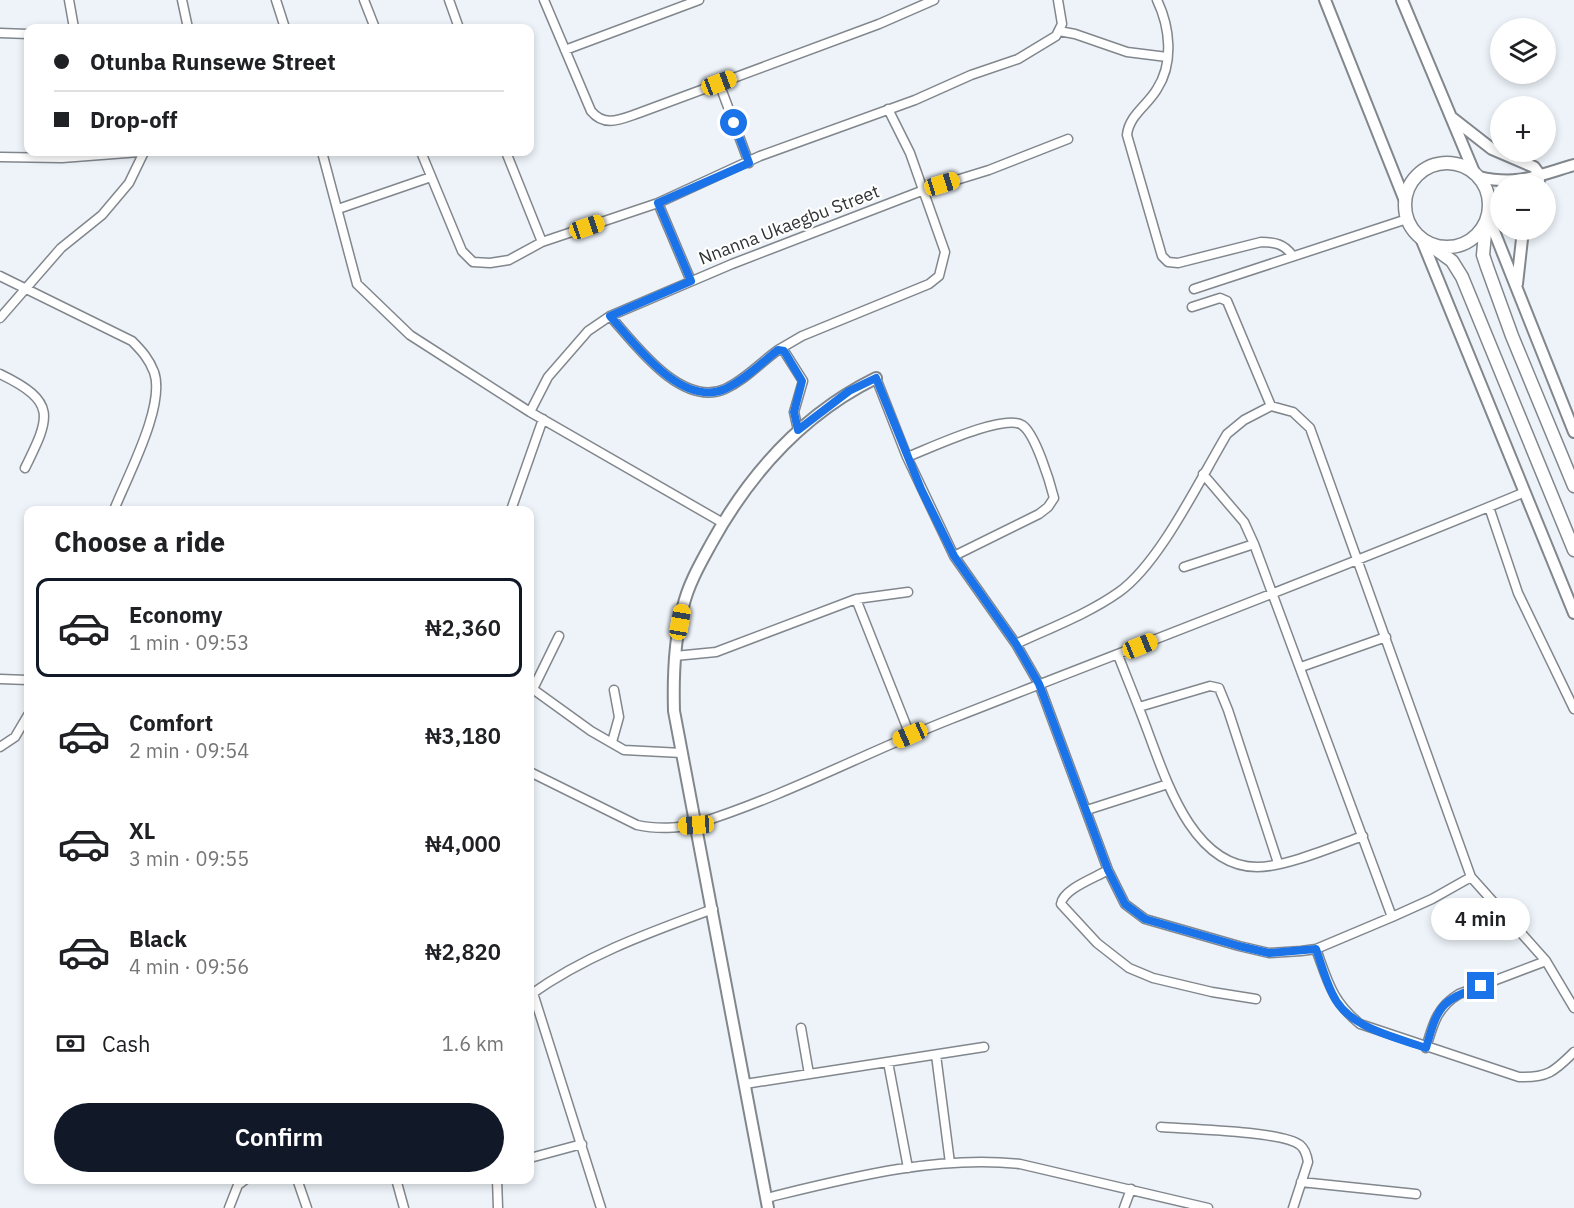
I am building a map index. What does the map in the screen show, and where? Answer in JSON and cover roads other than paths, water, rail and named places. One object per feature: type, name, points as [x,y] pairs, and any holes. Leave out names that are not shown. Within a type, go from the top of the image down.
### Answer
[{"type":"highway","points":[[1574,486],[1512,336],[1483,255],[1488,195],[1476,174],[1455,164],[1441,164],[1428,168],[1412,182],[1405,201],[1407,219],[1424,240],[1452,261],[1462,277],[1574,550]]},
{"type":"highway","points":[[1424,240],[1440,247],[1460,245],[1478,234],[1487,219]]},
{"type":"main road","points":[[1325,0],[1405,201]]},
{"type":"main road","points":[[1402,0],[1447,113],[1476,174],[1490,179]]},
{"type":"main road","points":[[1447,113],[1492,149],[1534,168],[1536,174]]},
{"type":"main road","points":[[1553,174],[1574,165]]},
{"type":"main road","points":[[1490,214],[1487,219],[1517,287],[1574,432]]},
{"type":"main road","points":[[1424,240],[1574,613]]},
{"type":"main road","points":[[1517,287],[1522,240]]},
{"type":"main road","points":[[766,1203],[713,909],[674,711],[675,656],[683,605],[698,569],[723,523],[755,476],[798,430],[849,391],[876,378]]},
{"type":"street","points":[[69,0],[73,24]]},
{"type":"street","points":[[182,0],[187,24]]},
{"type":"street","points":[[276,0],[284,24]]},
{"type":"street","points":[[364,0],[373,24]]},
{"type":"street","points":[[449,0],[458,24]]},
{"type":"street","points":[[544,0],[591,111],[598,120],[605,122],[624,118],[879,24],[934,0]]},
{"type":"street","points":[[565,50],[699,0]]},
{"type":"street","points":[[422,156],[462,251],[474,262],[490,263],[509,260],[542,242],[658,203],[749,163],[1018,59],[1056,36],[1062,24],[1058,0]]},
{"type":"street","points":[[1157,0],[1169,43],[1167,57],[1157,90],[1128,125],[1127,135],[1162,256],[1168,262],[1178,263],[1261,242],[1280,244],[1292,255]]},
{"type":"street","points":[[1059,31],[1075,34],[1127,52],[1167,57]]},
{"type":"street","points":[[0,33],[24,34]]},
{"type":"street","points":[[719,83],[749,163]]},
{"type":"street","points":[[610,316],[658,369],[677,382],[714,392],[726,388],[778,350],[802,336],[918,289],[939,276],[945,252],[910,153],[888,109]]},
{"type":"street","name":"Nnanna Ukaegbu Street","points":[[530,412],[548,377],[588,331],[610,316],[691,281],[924,190],[989,170],[1068,139]]},
{"type":"street","points":[[0,157],[62,159],[81,156]]},
{"type":"street","points":[[0,318],[67,242],[102,215],[129,183],[140,156]]},
{"type":"street","points":[[323,156],[357,284],[410,336],[530,412],[723,523]]},
{"type":"street","points":[[508,156],[542,242]]},
{"type":"street","points":[[338,209],[430,177]]},
{"type":"street","points":[[658,203],[691,281]]},
{"type":"street","points":[[1194,289],[1407,219]]},
{"type":"street","points":[[0,276],[132,341],[146,355],[155,374],[156,406],[116,506]]},
{"type":"street","points":[[1192,307],[1220,298],[1227,301],[1270,406]]},
{"type":"street","points":[[778,350],[784,351],[789,357],[802,381],[794,412],[798,430]]},
{"type":"street","points":[[0,374],[33,394],[44,415],[43,432],[25,468]]},
{"type":"street","points":[[876,378],[907,457],[954,556],[1016,644],[1039,684],[1108,870],[1125,904],[1145,919],[1269,953],[1316,949],[1432,899],[1471,877]]},
{"type":"street","points":[[1016,644],[1097,606],[1121,591],[1150,563],[1227,434],[1244,420],[1270,406],[1293,412],[1311,428],[1471,877],[1546,961],[1574,1008]]},
{"type":"street","points":[[512,506],[543,419]]},
{"type":"street","points":[[907,457],[995,424],[1015,422],[1027,429],[1032,439],[1050,482],[1054,498],[1048,507],[954,556]]},
{"type":"street","points":[[1203,474],[1237,513],[1254,544],[1392,917]]},
{"type":"street","points":[[534,774],[637,825],[649,828],[696,825],[751,804],[910,735],[1118,655],[1525,492]]},
{"type":"street","points":[[1489,507],[1518,593],[1574,709]]},
{"type":"street","points":[[1184,567],[1254,544]]},
{"type":"street","points":[[675,656],[716,652],[856,598],[908,592]]},
{"type":"street","points":[[856,598],[910,735]]},
{"type":"street","points":[[534,682],[559,636]]},
{"type":"street","points":[[1301,666],[1386,637]]},
{"type":"street","points":[[1118,655],[1177,804],[1208,846],[1241,865],[1257,867],[1278,863],[1363,836]]},
{"type":"street","points":[[0,679],[24,680]]},
{"type":"street","points":[[1139,707],[1210,686],[1219,688],[1278,863]]},
{"type":"street","points":[[534,690],[624,750],[644,753],[682,753]]},
{"type":"street","points":[[612,742],[619,717],[614,690]]},
{"type":"street","points":[[0,747],[15,737],[24,722]]},
{"type":"street","points":[[1087,810],[1168,784]]},
{"type":"street","points":[[1108,870],[1063,897],[1061,904],[1097,943],[1129,968],[1153,978],[1212,992],[1256,999]]},
{"type":"street","points":[[534,992],[577,965],[619,943],[713,909]]},
{"type":"street","points":[[1316,949],[1332,994],[1342,1010],[1360,1024],[1426,1048],[1519,1077],[1540,1078],[1557,1070],[1574,1052]]},
{"type":"street","points":[[1426,1048],[1437,1012],[1447,1001],[1459,994],[1546,961]]},
{"type":"street","points":[[534,1003],[582,1144],[601,1208]]},
{"type":"street","points":[[801,1028],[809,1074]]},
{"type":"street","points":[[745,1084],[984,1047]]},
{"type":"street","points":[[936,1055],[950,1163]]},
{"type":"street","points":[[888,1062],[908,1168]]},
{"type":"street","points":[[1161,1127],[1273,1136],[1299,1144],[1308,1162],[1293,1208]]},
{"type":"street","points":[[534,1157],[582,1144]]},
{"type":"street","points":[[766,1203],[844,1179],[950,1163],[997,1162],[1020,1164],[1208,1208]]},
{"type":"street","points":[[1301,1182],[1416,1194]]},
{"type":"street","points":[[229,1208],[230,1199],[242,1184]]},
{"type":"street","points":[[299,1184],[307,1208]]},
{"type":"street","points":[[397,1184],[404,1208]]},
{"type":"street","points":[[497,1184],[498,1208]]},
{"type":"street","points":[[1124,1208],[1131,1189]]}]
